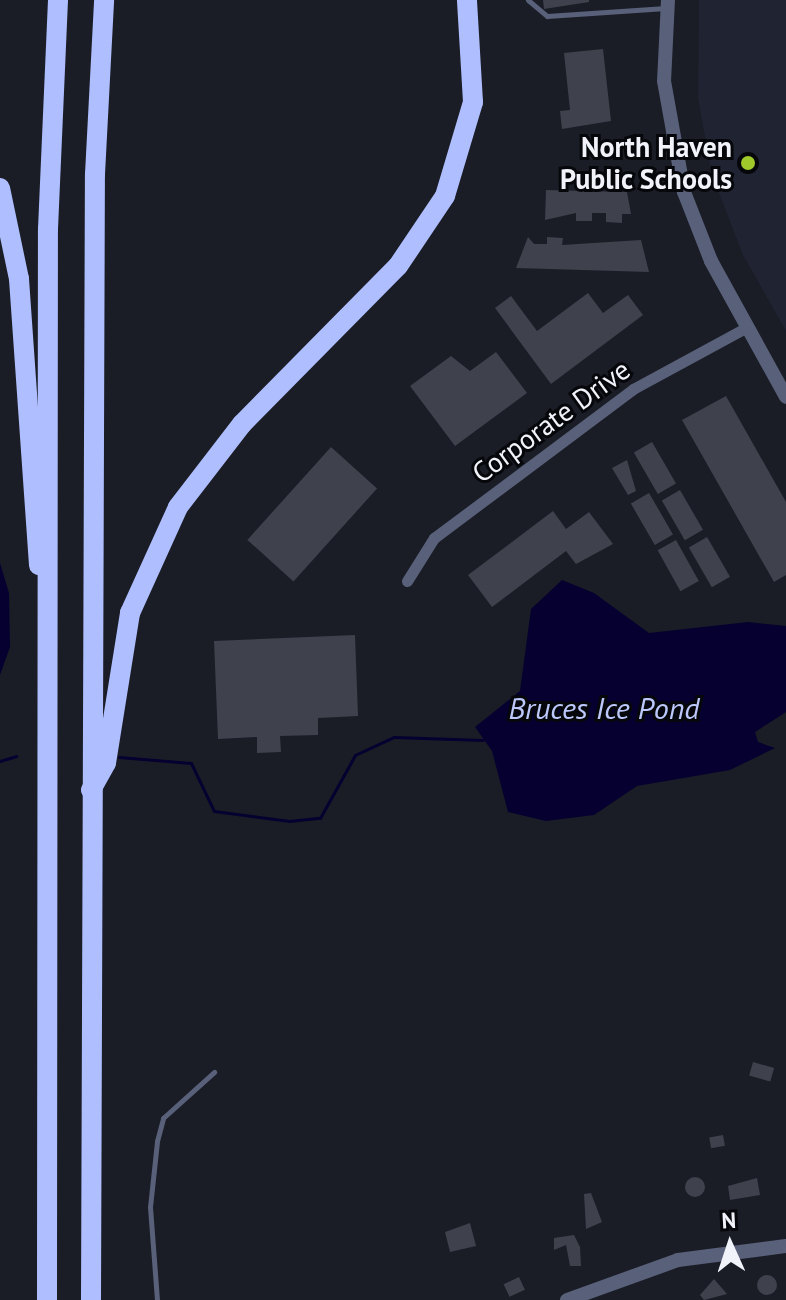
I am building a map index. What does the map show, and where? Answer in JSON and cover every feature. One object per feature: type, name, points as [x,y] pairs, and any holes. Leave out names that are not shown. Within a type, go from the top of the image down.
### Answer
[{"type":"highway","points":[[47,1300],[47,585],[58,0]]},
{"type":"highway","points":[[91,1300],[95,160],[104,0]]},
{"type":"highway","points":[[91,790],[106,763],[130,613],[178,507],[242,424],[398,266],[445,196],[473,102],[467,0]]},
{"type":"highway","points":[[0,188],[17,263],[32,531],[47,585]]},
{"type":"street","points":[[667,4],[664,81],[675,161],[711,261],[786,397]]},
{"type":"street","name":"Corporate Drive","points":[[407,581],[434,538],[578,430],[639,385],[747,327]]},
{"type":"street","points":[[567,1300],[665,1264],[786,1246]]},
{"type":"lane","points":[[528,0],[547,16],[625,3],[667,4]]},
{"type":"lane","points":[[157,1300],[150,1207],[157,1141],[173,1106],[214,1072]]},
{"type":"shaded area","name":"North Haven Public Schools","points":[[699,0],[786,0],[786,331],[743,255],[712,175],[698,98]]},
{"type":"water","points":[[0,563],[9,593],[10,647],[0,675]]},
{"type":"water","name":"Bruces Ice Pond","points":[[562,580],[594,593],[649,633],[748,622],[786,626],[786,712],[755,732],[758,742],[775,748],[730,770],[637,786],[594,815],[546,821],[508,812],[492,751],[475,727],[520,691],[531,609]]},
{"type":"building","points":[[543,0],[589,0],[589,2],[544,9]]},
{"type":"building","points":[[603,49],[611,121],[562,129],[560,111],[570,110],[564,53]]},
{"type":"building","points":[[546,190],[627,192],[631,214],[622,214],[622,223],[606,222],[606,213],[592,213],[592,221],[576,221],[576,213],[545,220]]},
{"type":"building","points":[[528,237],[534,244],[547,244],[547,237],[563,238],[562,245],[641,240],[649,272],[516,268]]},
{"type":"building","points":[[588,293],[603,313],[628,295],[643,315],[551,384],[495,308],[511,296],[537,331]]},
{"type":"building","points":[[496,352],[527,393],[455,446],[410,386],[451,356],[470,371]]},
{"type":"building","points":[[726,396],[786,502],[786,575],[774,582],[682,420]]},
{"type":"building","points":[[652,442],[676,484],[658,494],[634,452]]},
{"type":"building","points":[[331,447],[377,488],[293,581],[247,540]]},
{"type":"building","points":[[627,460],[636,491],[628,495],[612,468]]},
{"type":"building","points":[[680,490],[703,530],[685,540],[662,501]]},
{"type":"building","points":[[649,493],[673,535],[655,545],[631,504]]},
{"type":"building","points":[[553,511],[566,529],[589,512],[613,544],[576,564],[566,551],[492,607],[468,575]]},
{"type":"building","points":[[707,537],[730,577],[712,587],[689,548]]},
{"type":"building","points":[[676,540],[699,581],[680,591],[658,550]]},
{"type":"building","points":[[355,635],[358,716],[318,718],[318,735],[280,736],[281,752],[257,753],[257,737],[218,739],[214,641]]},
{"type":"building","points":[[753,1062],[774,1068],[770,1082],[749,1075]]},
{"type":"building","points":[[723,1135],[725,1146],[711,1148],[709,1137]]},
{"type":"building","points":[[695,1177],[702,1180],[705,1187],[702,1194],[695,1197],[688,1194],[685,1187],[688,1180]]},
{"type":"building","points":[[757,1178],[760,1195],[730,1200],[728,1186]]},
{"type":"building","points":[[591,1193],[602,1222],[586,1229],[584,1194]]},
{"type":"building","points":[[470,1223],[476,1246],[450,1252],[445,1232]]},
{"type":"building","points":[[574,1235],[580,1247],[581,1266],[570,1266],[566,1245],[554,1250],[554,1238]]},
{"type":"building","points":[[767,1275],[774,1278],[777,1285],[774,1292],[767,1295],[760,1292],[757,1285],[760,1278]]},
{"type":"building","points":[[519,1277],[525,1290],[510,1297],[504,1284]]},
{"type":"building","points":[[714,1279],[727,1294],[704,1300],[700,1295]]},
{"type":"waterway","points":[[119,757],[191,763],[214,811],[289,821],[320,818],[355,755],[394,737],[483,740]]},
{"type":"waterway","points":[[0,761],[16,756]]},
{"type":"place","name":"North Haven Public Schools","points":[[748,163]]}]
